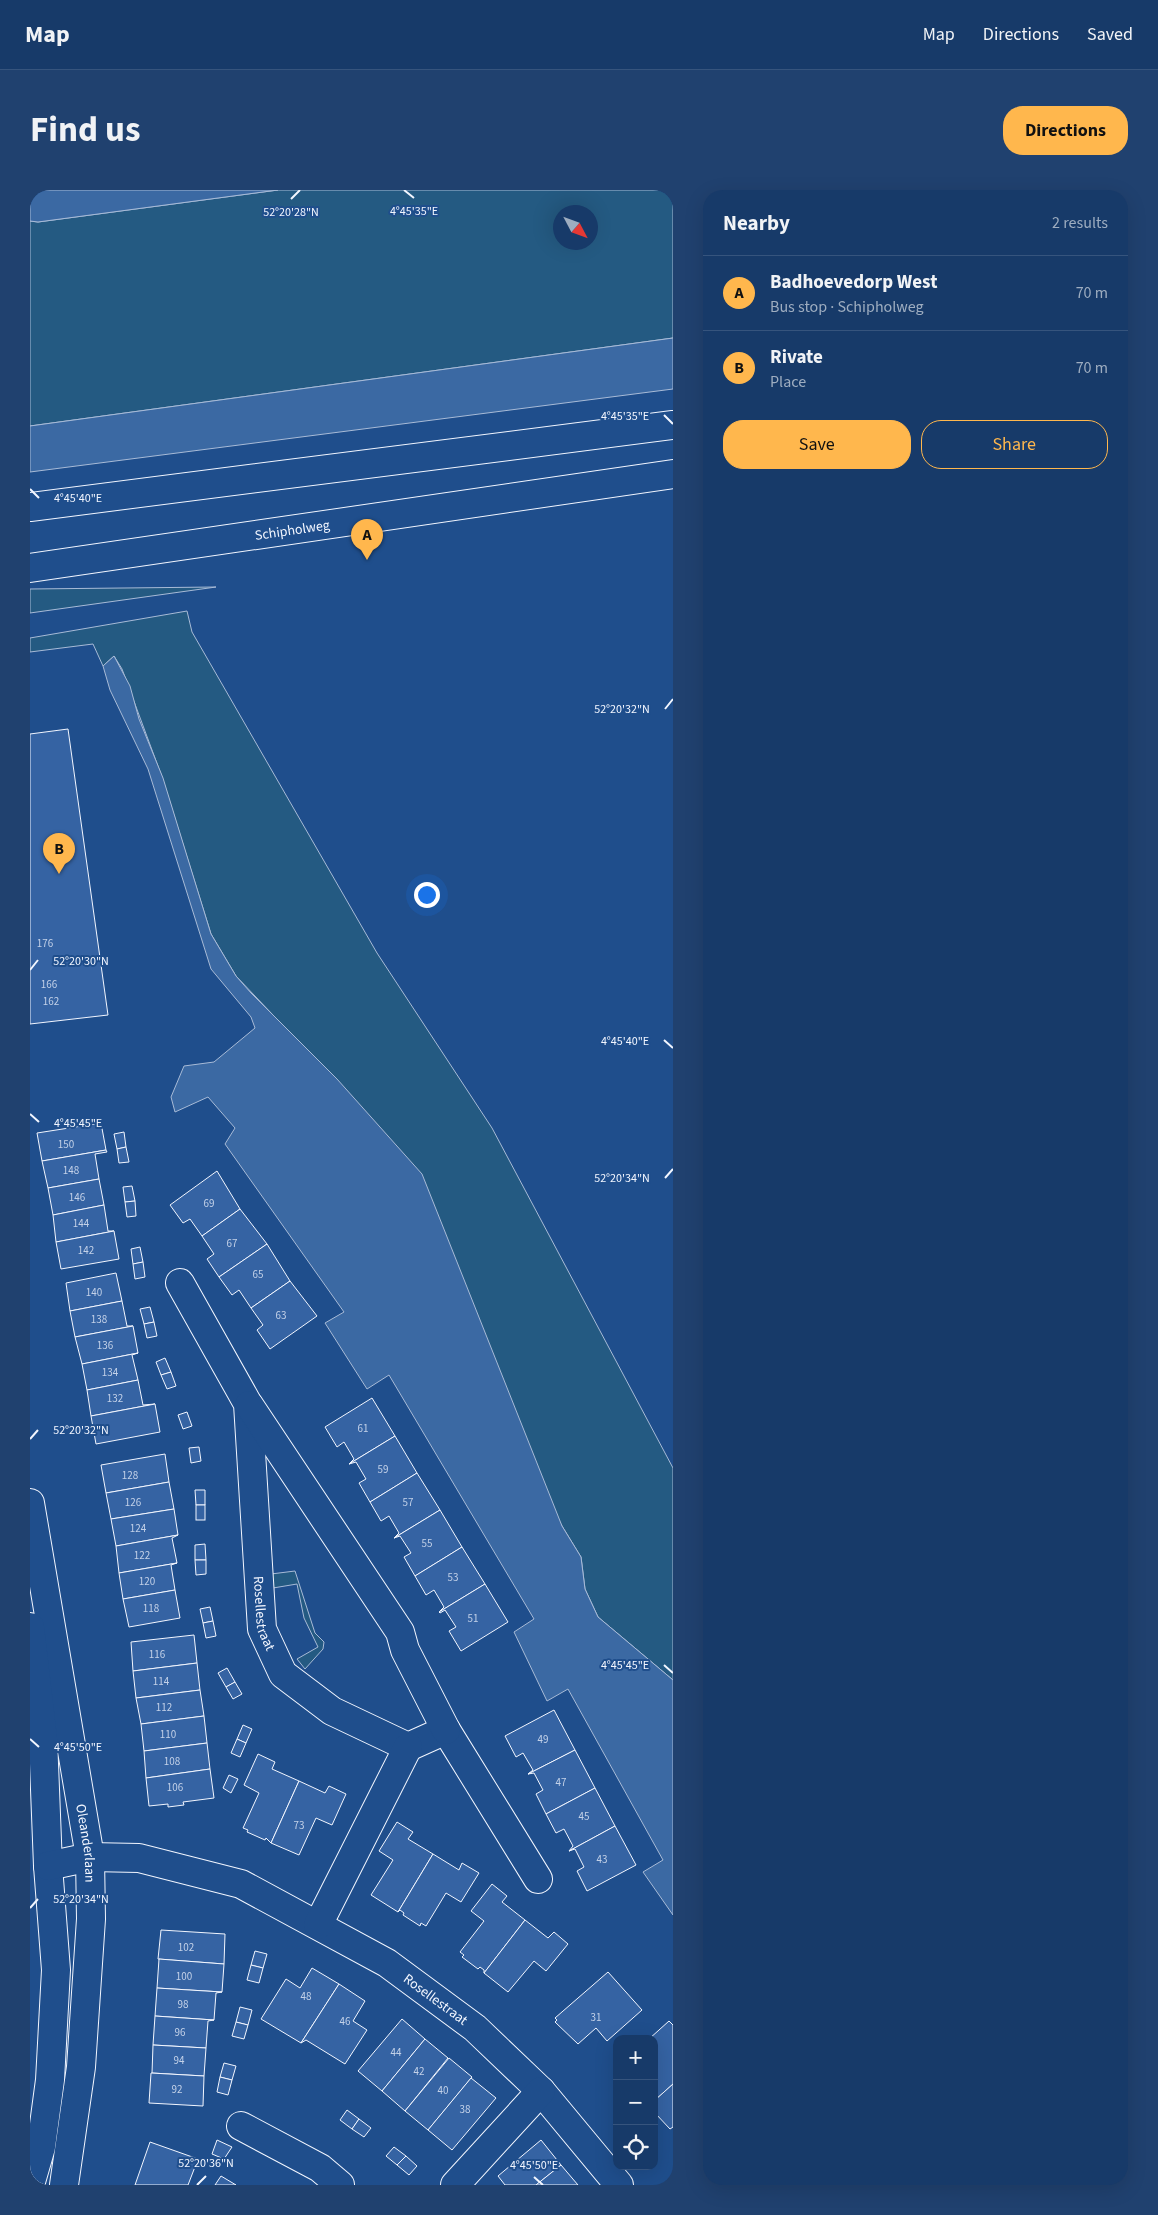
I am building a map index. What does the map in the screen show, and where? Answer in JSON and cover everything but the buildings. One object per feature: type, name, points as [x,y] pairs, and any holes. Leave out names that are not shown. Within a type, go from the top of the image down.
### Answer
[{"type":"street","points":[[30,508],[673,425]]},
{"type":"street","name":"Schipholweg","points":[[30,568],[673,474]]},
{"type":"street","name":"Rosellestraat","points":[[180,1283],[248,1404],[400,1632],[405,1650],[446,1730],[538,1879]]},
{"type":"street","name":"Rosellestraat","points":[[248,1404],[262,1629],[283,1674],[332,1711],[408,1747]]},
{"type":"street","name":"Oleanderlaan","points":[[30,1503],[84,1811],[90,1857],[91,1919],[81,2067],[74,2128],[64,2185]]},
{"type":"street","points":[[30,1627],[43,1738],[48,1866],[56,1970],[50,2080],[41,2147],[30,2185]]},
{"type":"street","points":[[318,1925],[408,1747],[446,1730]]},
{"type":"street","name":"Rosellestraat","points":[[48,1866],[90,1857],[139,1858],[241,1884],[387,1963],[474,2028],[541,2091],[619,2185]]},
{"type":"street","points":[[454,2185],[541,2091]]},
{"type":"street","points":[[241,2126],[320,2168],[340,2185]]},
{"type":"shaded area","points":[[30,190],[278,190],[38,222],[30,221]]},
{"type":"shaded area","points":[[278,190],[673,190],[673,338],[30,426],[30,221],[38,222]]},
{"type":"shaded area","points":[[673,338],[673,389],[30,472],[30,426]]},
{"type":"shaded area","points":[[216,587],[30,613],[30,589]]},
{"type":"shaded area","points":[[187,611],[192,632],[377,953],[492,1128],[673,1468],[673,1680],[598,1617],[585,1589],[581,1557],[273,1015],[236,976],[211,934],[162,777],[122,669],[114,656],[103,666],[93,644],[30,652],[30,638]]},
{"type":"shaded area","points":[[114,656],[130,686],[139,719],[163,778],[211,934],[236,976],[337,1079],[422,1174],[562,1526],[581,1557],[585,1589],[598,1617],[673,1680],[673,1915],[643,1872],[663,1860],[568,1689],[547,1701],[514,1632],[534,1619],[389,1375],[367,1389],[325,1323],[344,1312],[225,1144],[235,1128],[208,1097],[175,1112],[171,1097],[184,1066],[214,1062],[255,1028],[251,1017],[211,969],[148,769],[110,690],[103,666]]},
{"type":"shaded area","points":[[295,1571],[315,1633],[324,1642],[323,1649],[305,1669],[297,1659],[318,1647],[304,1618],[297,1584],[273,1588],[271,1574]]},
{"type":"place","name":"Badhoevedorp West","points":[[367,560]]},
{"type":"place","name":"Rivate","points":[[59,874]]}]
